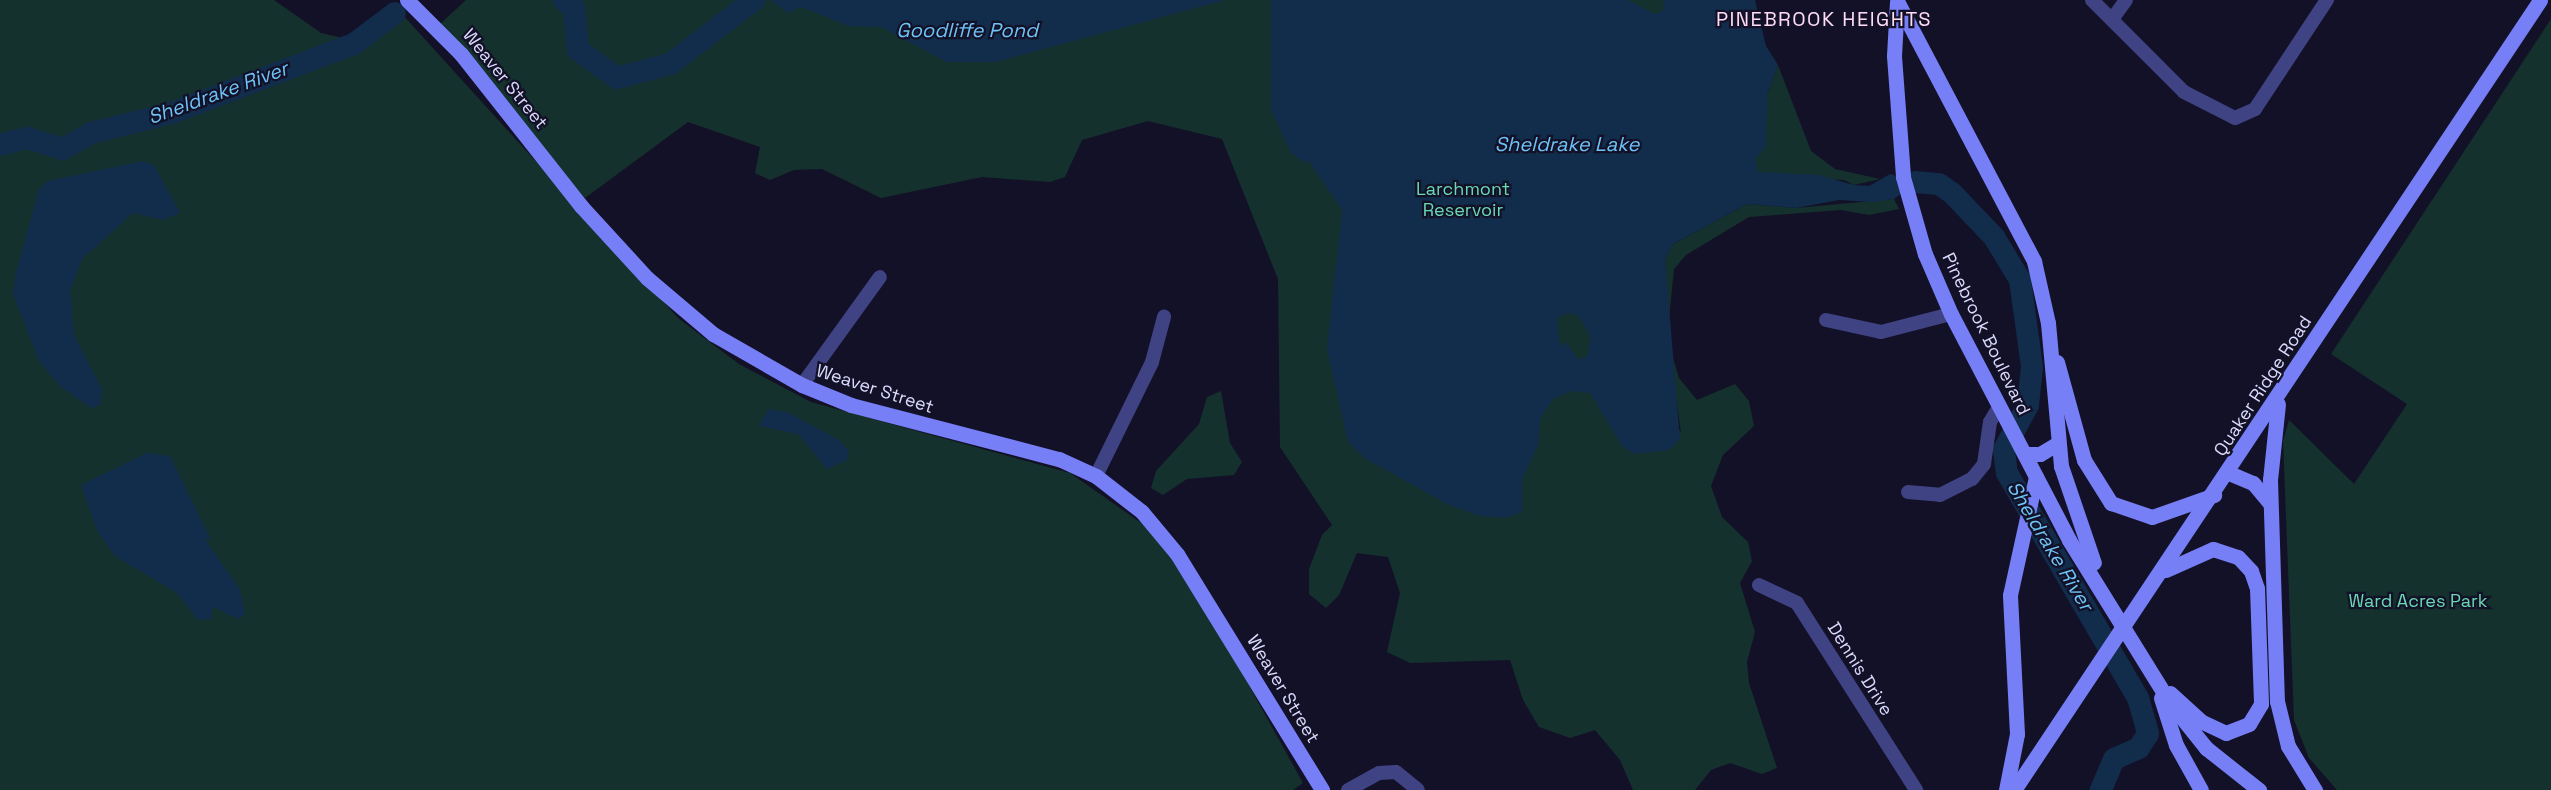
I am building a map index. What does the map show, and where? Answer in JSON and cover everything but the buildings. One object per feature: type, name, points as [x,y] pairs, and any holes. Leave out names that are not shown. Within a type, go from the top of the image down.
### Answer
[{"type":"street","name":"Weaver Street","points":[[407,0],[461,54],[581,206],[647,278],[713,334],[802,385],[905,422],[1059,459],[1095,477],[1142,512],[1177,554],[1322,790]]},
{"type":"street","name":"Pinebrook Boulevard","points":[[1899,0],[1899,145],[1911,211],[1951,314],[2037,476],[2155,678],[2206,748],[2259,790]]},
{"type":"street","name":"Pinebrook Boulevard","points":[[1899,0],[1942,94],[2024,235],[2041,283],[2050,339],[2058,443],[2069,499],[2105,591]]},
{"type":"street","points":[[2092,0],[2113,18],[2184,92],[2206,108],[2235,118],[2255,109],[2327,0]]},
{"type":"street","points":[[2113,18],[2126,0]]},
{"type":"street","name":"Quaker Ridge Road","points":[[2014,790],[2165,571],[2540,0]]},
{"type":"street","points":[[802,385],[880,277]]},
{"type":"street","points":[[1826,320],[1889,332],[1951,314]]},
{"type":"street","points":[[1095,477],[1152,362],[1164,317]]},
{"type":"street","points":[[2050,339],[2079,447],[2111,503],[2152,517],[2214,495]]},
{"type":"street","points":[[2278,399],[2270,503],[2279,717],[2295,761],[2315,790]]},
{"type":"street","points":[[1908,492],[1940,495],[1972,479],[1984,464],[1990,422],[1999,407]]},
{"type":"street","points":[[2021,447],[2040,454],[2058,443]]},
{"type":"street","points":[[2229,473],[2253,483],[2270,503]]},
{"type":"street","points":[[2006,790],[2017,734],[2008,611],[2020,546],[2034,500],[2037,476]]},
{"type":"street","points":[[2155,678],[2217,732],[2243,729],[2261,704],[2257,588],[2251,571],[2238,557],[2213,549],[2165,571]]},
{"type":"street","name":"Dennis Drive","points":[[1759,585],[1797,603],[1910,788]]},
{"type":"street","points":[[2155,678],[2170,730],[2201,790]]},
{"type":"street","points":[[1348,790],[1379,773],[1396,772],[1418,790]]},
{"type":"green space","points":[[0,0],[274,0],[321,33],[347,39],[392,3],[679,319],[739,364],[811,402],[1070,473],[1154,532],[1226,644],[1303,783],[1293,790],[0,790]]},
{"type":"green space","name":"Larchmont Reservoir","points":[[466,0],[1749,0],[1767,95],[1778,65],[1811,151],[1835,169],[1880,179],[1854,185],[1844,180],[1766,176],[1667,230],[1627,339],[1681,433],[1669,345],[1679,378],[1697,400],[1735,384],[1749,401],[1754,426],[1723,455],[1711,486],[1722,517],[1748,542],[1752,561],[1740,583],[1755,632],[1747,662],[1749,683],[1777,768],[1762,774],[1730,763],[1711,770],[1695,790],[1633,790],[1620,760],[1595,730],[1570,738],[1539,727],[1523,700],[1510,660],[1410,663],[1387,652],[1400,593],[1388,557],[1357,553],[1339,595],[1326,608],[1309,594],[1309,569],[1322,535],[1332,525],[1280,447],[1278,279],[1222,139],[1148,121],[1082,140],[1065,177],[1050,182],[982,177],[881,198],[822,169],[794,170],[770,180],[755,173],[760,147],[688,122],[585,198],[439,25]]},
{"type":"green space","name":"Ward Acres Park","points":[[2551,19],[2551,790],[2337,790],[2309,758],[2294,720],[2283,441],[2289,420],[2354,484],[2407,404],[2331,354]]},
{"type":"green space","points":[[1894,199],[1899,209],[1869,215],[1841,210],[1749,217],[1686,255],[1674,269],[1668,328],[1665,259],[1673,244],[1747,204],[1796,208]]},
{"type":"green space","points":[[1221,391],[1230,443],[1242,462],[1234,475],[1187,479],[1163,495],[1151,488],[1156,471],[1199,424],[1207,397]]},
{"type":"water","name":"Goodliffe Pond","points":[[771,0],[1225,0],[996,62],[947,62],[881,27],[849,26],[801,7],[788,13]]},
{"type":"water","name":"Sheldrake Lake","points":[[1271,0],[1628,0],[1655,14],[1663,11],[1664,0],[1755,0],[1766,46],[1778,65],[1767,95],[1766,146],[1755,160],[1758,172],[1819,175],[1854,185],[1869,186],[1890,174],[1915,182],[1894,199],[1872,202],[1839,200],[1796,208],[1747,204],[1673,244],[1665,259],[1680,439],[1669,450],[1634,454],[1623,447],[1590,393],[1571,391],[1553,399],[1540,419],[1538,445],[1522,480],[1522,512],[1506,518],[1480,516],[1449,505],[1366,459],[1348,442],[1327,349],[1342,210],[1308,160],[1305,163],[1291,153],[1271,110]],"holes":[[[1566,313],[1578,315],[1591,337],[1587,357],[1577,359],[1566,341],[1563,348],[1559,341],[1557,319]]]},
{"type":"water","points":[[143,161],[154,165],[180,213],[163,220],[133,213],[82,259],[70,291],[74,335],[102,389],[100,405],[91,408],[60,386],[39,361],[13,294],[16,272],[39,189],[48,181]]},
{"type":"water","points":[[768,409],[787,412],[839,440],[849,451],[847,460],[827,469],[798,434],[759,426]]},
{"type":"water","points":[[147,453],[170,456],[211,540],[205,539],[240,590],[245,614],[238,619],[213,607],[211,620],[197,619],[177,593],[115,556],[97,531],[81,485]]},
{"type":"waterway","name":"Sheldrake River","points":[[564,0],[574,8],[578,50],[617,78],[670,64],[754,0]]},
{"type":"waterway","name":"Sheldrake River","points":[[0,145],[27,138],[63,149],[91,133],[172,113],[354,44],[395,13]]},
{"type":"waterway","name":"Sheldrake River","points":[[1915,182],[1939,184],[1952,193],[1994,237],[2020,280],[2032,367],[2028,405],[2004,450],[2007,473],[2138,698],[2148,734],[2139,748],[2114,759],[2101,790]]},
{"type":"district","name":"PINEBROOK HEIGHTS","points":[[1824,19]]}]
